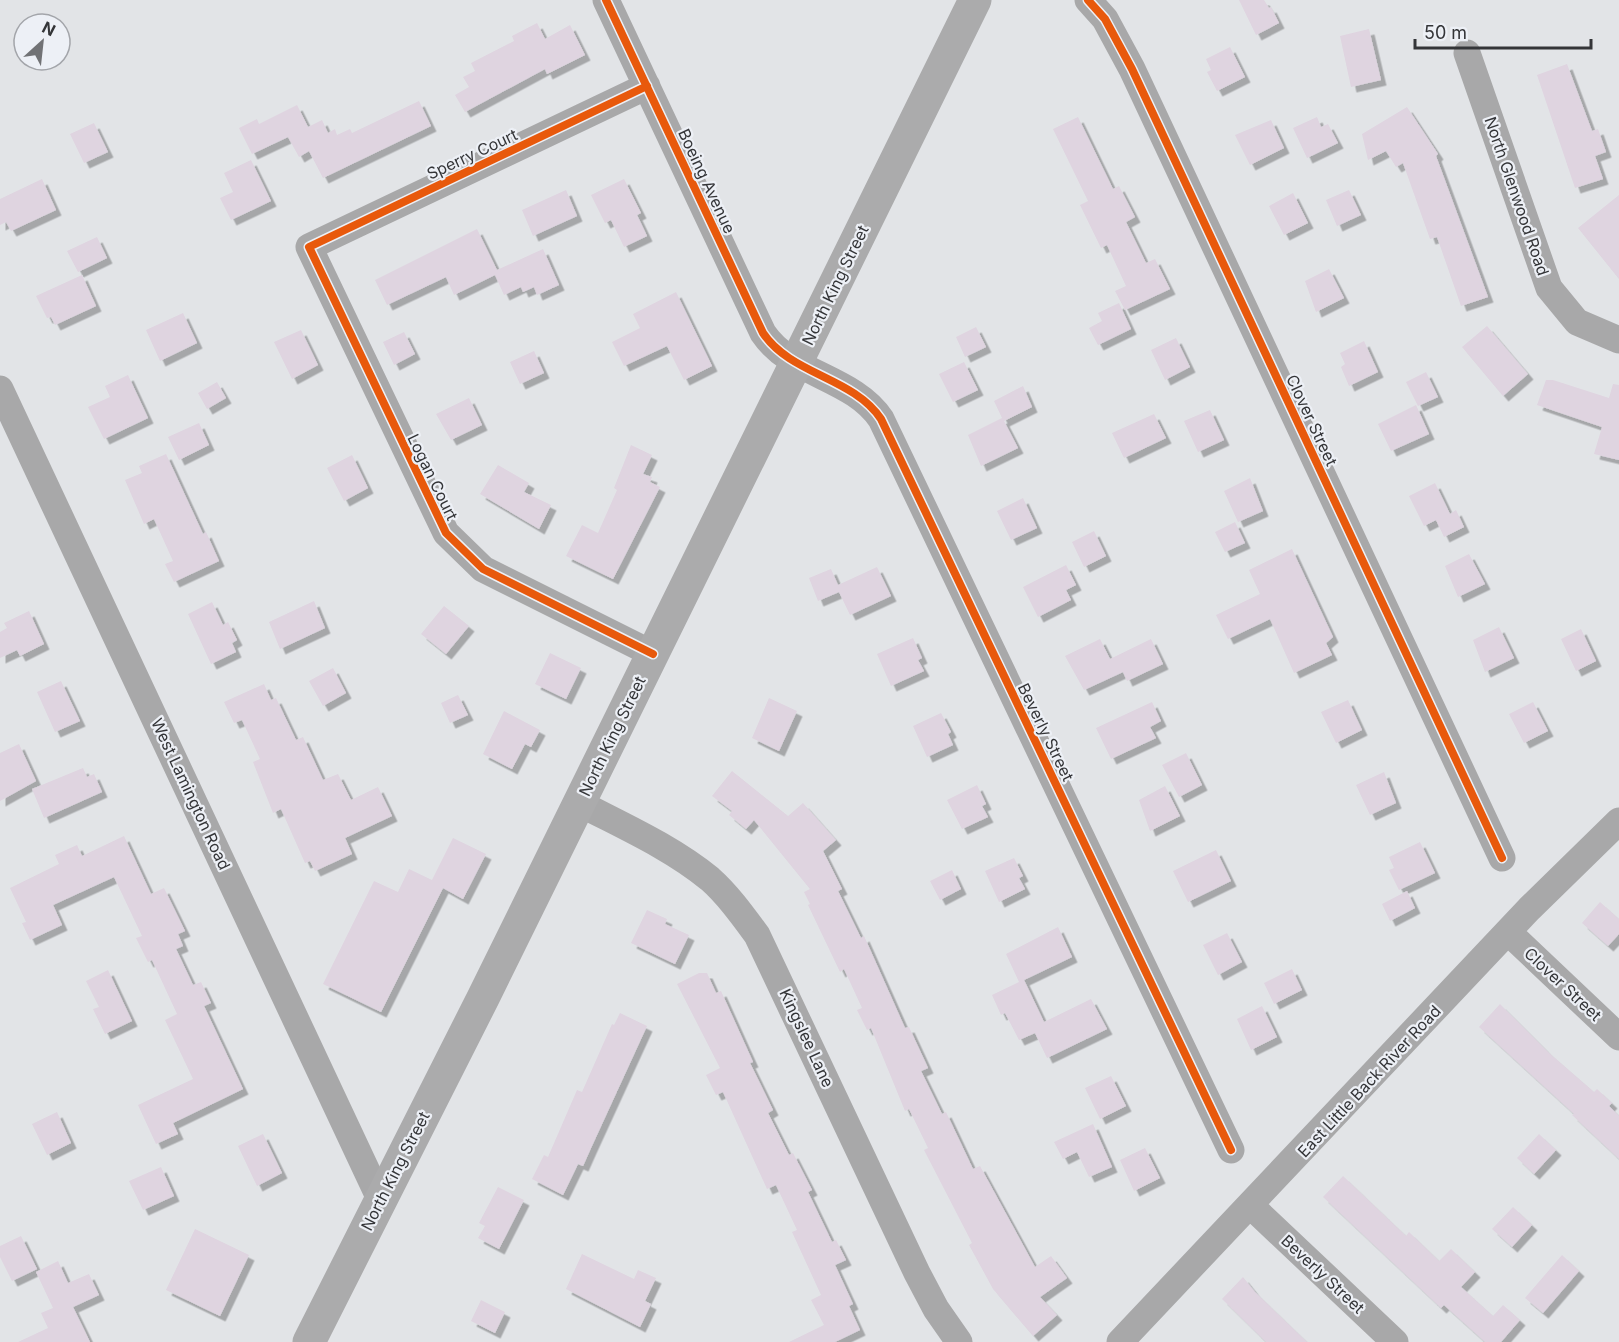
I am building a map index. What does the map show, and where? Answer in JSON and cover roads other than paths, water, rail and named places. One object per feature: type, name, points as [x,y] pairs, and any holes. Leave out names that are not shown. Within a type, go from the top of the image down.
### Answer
[{"type":"main road","name":"North King Street","points":[[309,1342],[653,654],[975,0]]},
{"type":"street","name":"Boeing Avenue","points":[[606,0],[763,333],[776,349],[797,362]]},
{"type":"street","name":"Clover Street","points":[[1088,0],[1105,19],[1132,69],[1502,858]]},
{"type":"street","name":"North Glenwood Road","points":[[1467,53],[1549,288],[1577,322],[1619,340]]},
{"type":"street","name":"Sperry Court","points":[[309,247],[647,86]]},
{"type":"street","name":"Logan Court","points":[[309,247],[446,533],[483,569],[653,654]]},
{"type":"street","name":"Beverly Street","points":[[797,362],[854,392],[867,401],[881,419],[1230,1150]]},
{"type":"street","name":"West Lamington Road","points":[[0,389],[380,1199]]},
{"type":"street","name":"Kingslee Lane","points":[[579,803],[684,859],[711,880],[735,905],[757,936],[917,1273],[936,1309],[959,1342]]},
{"type":"street","name":"East Little Back River Road","points":[[1120,1342],[1508,932],[1619,821]]},
{"type":"street","name":"Clover Street","points":[[1508,932],[1619,1037]]},
{"type":"street","name":"Beverly Street","points":[[1251,1206],[1395,1342]]}]
